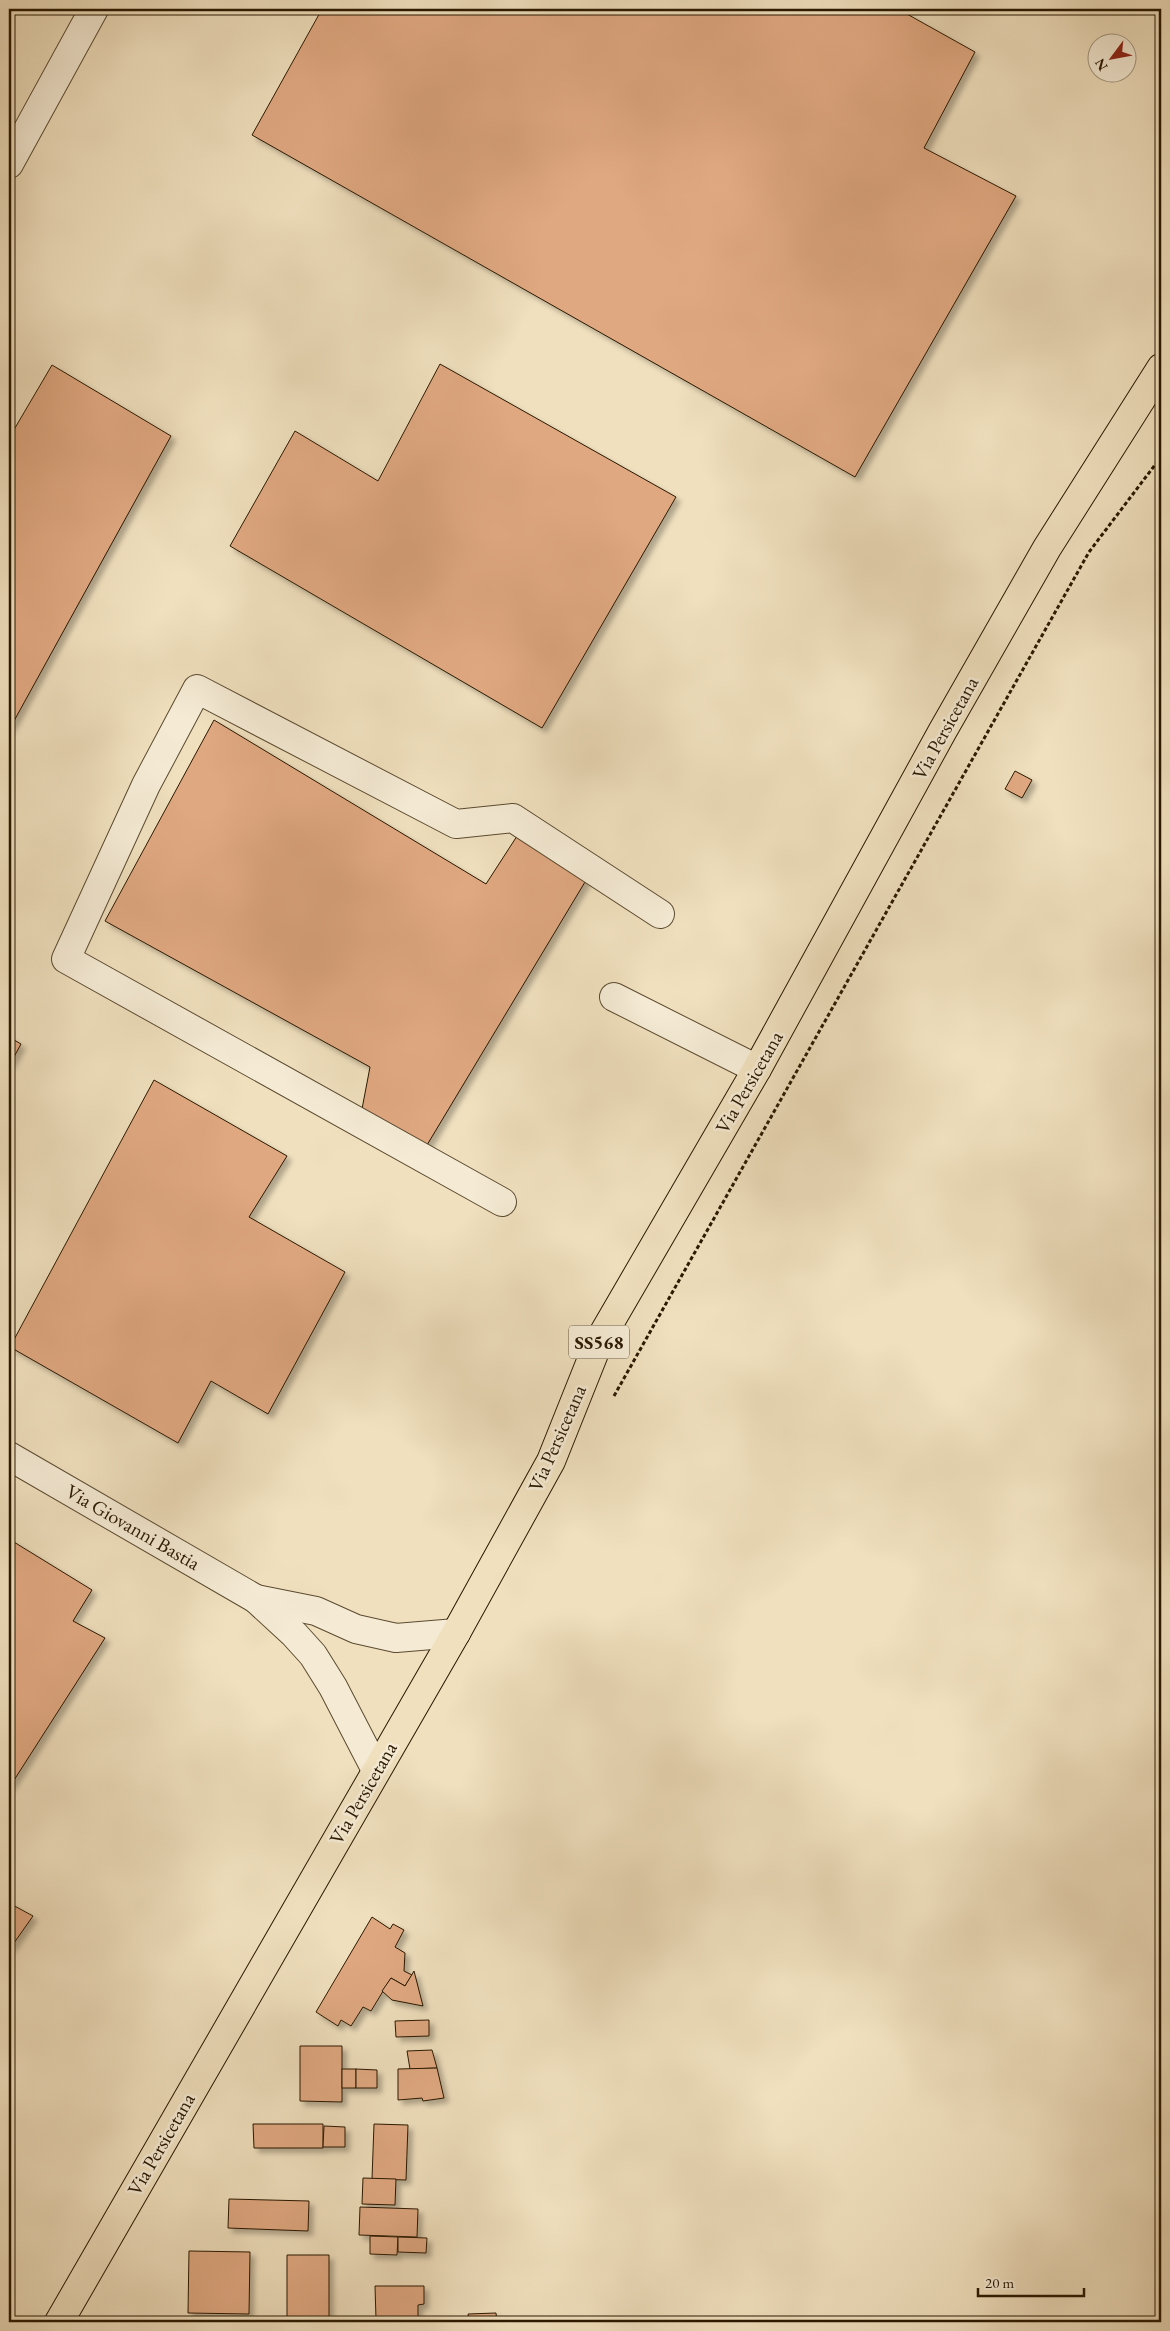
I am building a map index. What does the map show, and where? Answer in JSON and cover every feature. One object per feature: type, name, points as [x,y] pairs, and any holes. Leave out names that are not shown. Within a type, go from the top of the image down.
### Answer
[{"type":"main road","name":"Via Persicetana","points":[[59,2322],[456,1633],[551,1461],[600,1341],[757,1069],[942,732],[1047,548],[1160,370]]},
{"type":"street","points":[[9,164],[94,9]]},
{"type":"street","points":[[502,1202],[66,959],[146,785],[197,689],[456,824],[513,818],[660,914]]},
{"type":"street","points":[[614,997],[757,1069]]},
{"type":"street","name":"Via Giovanni Bastia","points":[[9,1456],[256,1599],[313,1655],[333,1687],[376,1770]]},
{"type":"street","name":"Via Giovanni Bastia","points":[[256,1599],[316,1611],[356,1629],[396,1638],[456,1633]]},
{"type":"path","points":[[610,1403],[1089,552],[1161,457]]},
{"type":"building","points":[[322,9],[898,9],[975,52],[924,148],[1016,196],[855,477],[252,135]]},
{"type":"building","points":[[440,364],[676,497],[542,728],[230,546],[295,431],[378,481]]},
{"type":"building","points":[[52,365],[171,436],[9,730],[9,431],[12,433]]},
{"type":"building","points":[[214,720],[486,884],[519,833],[591,872],[424,1150],[362,1109],[370,1067],[105,921]]},
{"type":"building","points":[[1015,771],[1032,780],[1022,798],[1005,789]]},
{"type":"building","points":[[9,1037],[21,1044],[9,1066]]},
{"type":"building","points":[[154,1080],[287,1156],[249,1217],[345,1272],[268,1414],[211,1381],[178,1443],[10,1347]]},
{"type":"building","points":[[9,1539],[92,1590],[73,1621],[105,1638],[9,1788]]},
{"type":"building","points":[[9,1903],[33,1916],[9,1950]]},
{"type":"building","points":[[372,1917],[390,1929],[393,1924],[404,1930],[395,1947],[405,1953],[404,1971],[412,1975],[405,1986],[391,1978],[371,2011],[363,2007],[351,2026],[341,2020],[338,2026],[316,2012]]},
{"type":"building","points":[[414,1971],[423,2006],[392,2000],[382,1991],[391,1978],[405,1986]]},
{"type":"building","points":[[429,2020],[429,2036],[396,2037],[395,2021]]},
{"type":"building","points":[[300,2046],[342,2046],[342,2102],[300,2101]]},
{"type":"building","points":[[432,2050],[437,2068],[410,2069],[407,2051]]},
{"type":"building","points":[[437,2068],[444,2098],[423,2101],[422,2098],[398,2100],[398,2069]]},
{"type":"building","points":[[342,2069],[356,2069],[356,2088],[342,2088]]},
{"type":"building","points":[[356,2069],[377,2070],[377,2088],[356,2088]]},
{"type":"building","points":[[253,2124],[323,2124],[323,2148],[254,2148]]},
{"type":"building","points":[[374,2124],[408,2125],[406,2180],[372,2179]]},
{"type":"building","points":[[324,2126],[345,2127],[345,2147],[323,2147]]},
{"type":"building","points":[[363,2178],[396,2179],[395,2205],[362,2204]]},
{"type":"building","points":[[229,2199],[309,2201],[308,2231],[228,2228]]},
{"type":"building","points":[[360,2207],[418,2209],[417,2237],[359,2235]]},
{"type":"building","points":[[370,2236],[398,2237],[397,2255],[370,2254]]},
{"type":"building","points":[[398,2237],[427,2238],[426,2253],[398,2252]]},
{"type":"building","points":[[189,2251],[250,2252],[249,2314],[188,2313]]},
{"type":"building","points":[[287,2255],[329,2255],[329,2318],[287,2317]]},
{"type":"building","points":[[375,2286],[424,2286],[424,2304],[418,2305],[418,2319],[376,2319]]},
{"type":"building","points":[[496,2313],[497,2322],[469,2322],[468,2314]]}]
